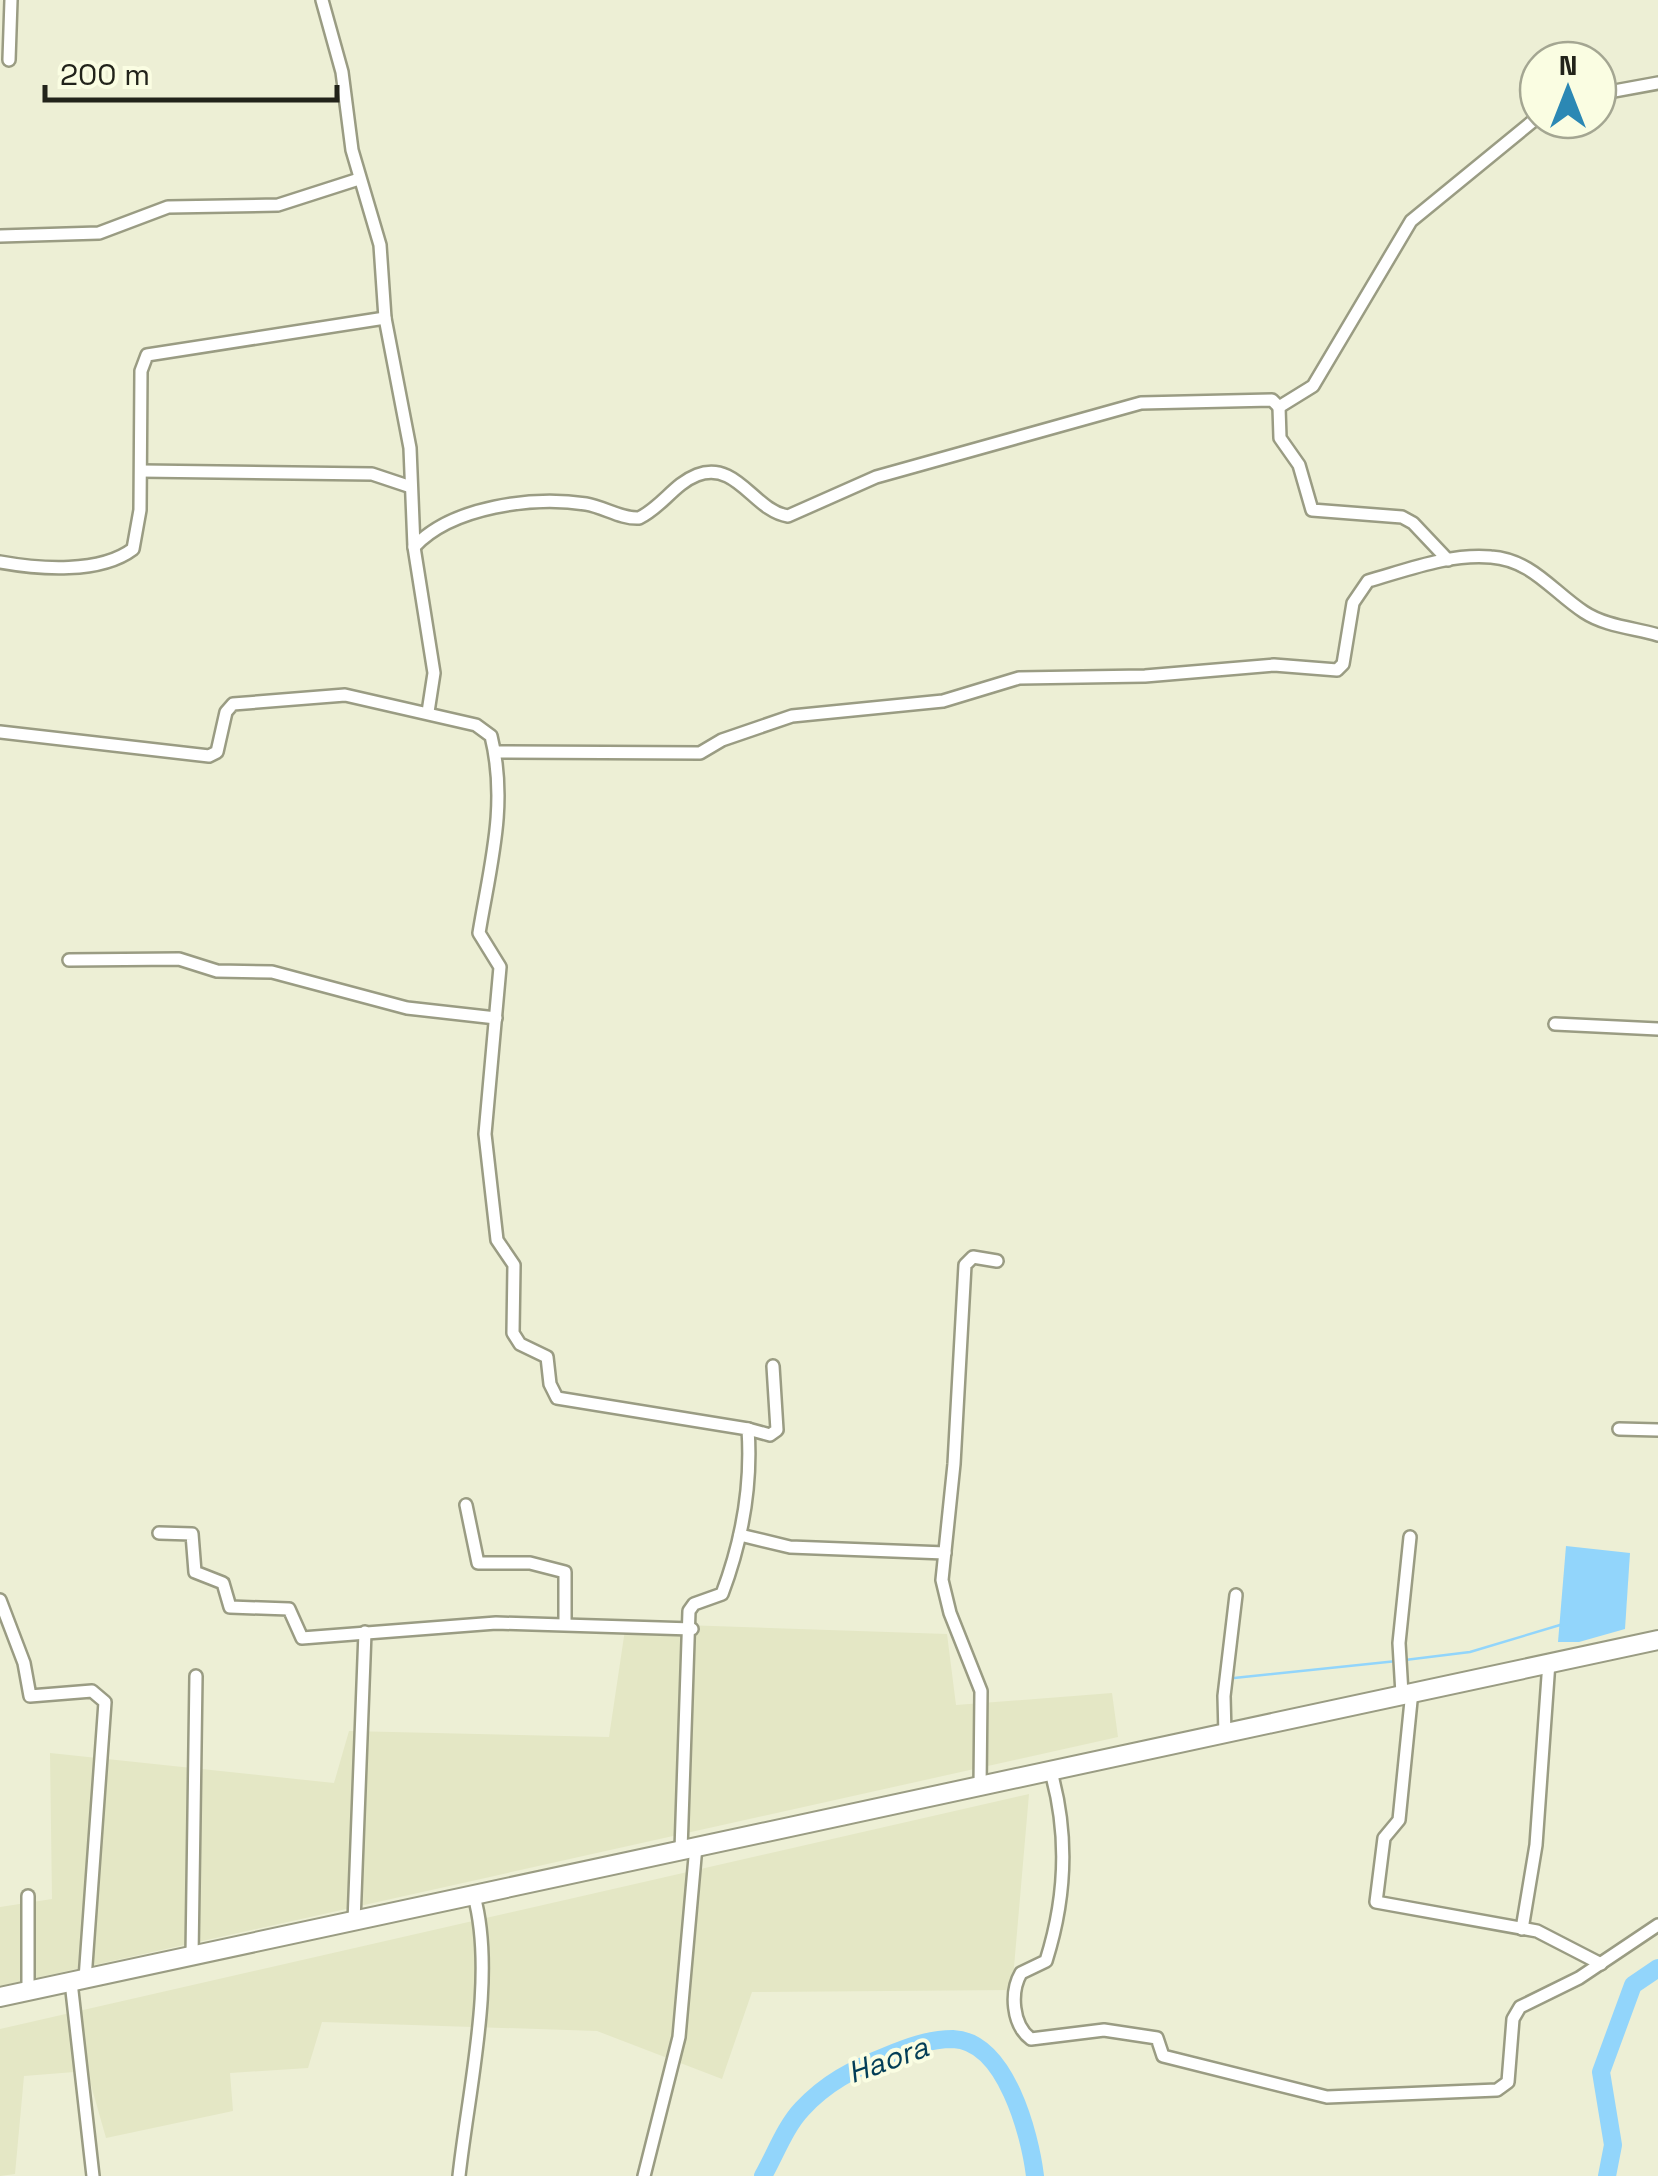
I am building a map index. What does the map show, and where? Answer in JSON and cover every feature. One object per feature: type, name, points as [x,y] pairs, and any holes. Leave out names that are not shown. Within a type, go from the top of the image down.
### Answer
[{"type":"main road","points":[[0,1997],[1658,1640]]},
{"type":"street","points":[[9,60],[11,0]]},
{"type":"street","points":[[322,0],[342,72],[360,179],[380,245],[385,318],[410,448],[408,486],[414,547],[434,672],[428,712]]},
{"type":"street","points":[[1618,90],[1658,83]]},
{"type":"street","points":[[1279,406],[1313,386],[1411,221],[1518,133]]},
{"type":"street","points":[[0,236],[99,233],[168,207],[278,205],[360,179]]},
{"type":"street","points":[[0,562],[64,566],[122,557],[138,538],[141,371],[147,355],[385,318]]},
{"type":"street","points":[[414,547],[446,524],[506,506],[588,504],[640,518],[685,481],[714,472],[731,476],[775,514],[788,516],[876,477],[1141,403],[1272,400],[1279,406]]},
{"type":"street","points":[[1279,406],[1278,432],[1300,465],[1312,510],[1402,517],[1413,523],[1448,560]]},
{"type":"street","points":[[141,470],[372,474],[408,486]]},
{"type":"street","points":[[495,752],[700,753],[722,740],[792,716],[943,701],[1033,676],[1145,676],[1274,665],[1337,670],[1342,664],[1353,603],[1368,581],[1448,560],[1494,556],[1522,565],[1542,576],[1583,612],[1614,625],[1658,635]]},
{"type":"street","points":[[0,732],[209,756],[217,752],[226,712],[238,702],[345,695],[476,725],[491,736],[500,789],[479,932],[500,966],[485,1158],[497,1240],[514,1266],[511,1320],[516,1339],[546,1358],[550,1384],[557,1398],[770,1434],[778,1430],[773,1366]]},
{"type":"street","points":[[69,960],[179,959],[216,971],[272,972],[407,1008],[496,1018]]},
{"type":"street","points":[[1555,1024],[1658,1029]]},
{"type":"street","points":[[980,1788],[981,1691],[950,1613],[942,1580],[964,1264],[973,1257],[997,1261]]},
{"type":"street","points":[[644,2176],[679,2038],[688,1848],[692,1629],[689,1616],[694,1604],[722,1594],[748,1496],[748,1429]]},
{"type":"street","points":[[1619,1429],[1658,1430]]},
{"type":"street","points":[[466,1505],[478,1563],[530,1563],[566,1572],[565,1623]]},
{"type":"street","points":[[159,1533],[194,1536],[195,1572],[221,1581],[230,1607],[289,1610],[302,1638],[496,1622],[692,1629]]},
{"type":"street","points":[[740,1535],[790,1547],[945,1554]]},
{"type":"street","points":[[1410,1537],[1398,1643],[1407,1693],[1399,1820],[1384,1838],[1376,1902],[1551,1935],[1601,1964]]},
{"type":"street","points":[[1225,1735],[1224,1696],[1236,1595]]},
{"type":"street","points":[[0,1600],[26,1669],[30,1696],[92,1691],[105,1702],[78,1980],[93,2176]]},
{"type":"street","points":[[354,1922],[364,1632]]},
{"type":"street","points":[[1522,1930],[1536,1845],[1549,1662]]},
{"type":"street","points":[[192,1956],[196,1676]]},
{"type":"street","points":[[1052,1772],[1062,1810],[1065,1865],[1046,1961],[1019,1975],[1015,1988],[1018,2022],[1031,2039],[1104,2030],[1141,2032],[1157,2038],[1163,2056],[1327,2097],[1497,2090],[1504,2088],[1510,2076],[1516,2012],[1601,1964],[1658,1924]]},
{"type":"street","points":[[28,1896],[28,1991]]},
{"type":"street","points":[[458,2176],[482,1980],[483,1930],[474,1896]]},
{"type":"shaded area","points":[[626,1623],[947,1634],[956,1705],[1112,1693],[1118,1737],[0,1986],[0,1907],[52,1899],[50,1753],[334,1783],[349,1731],[609,1737]]},
{"type":"shaded area","points":[[1029,1794],[1012,1990],[752,1992],[722,2079],[597,2031],[322,2022],[308,2068],[230,2073],[233,2111],[106,2138],[87,2071],[24,2076],[15,2174],[0,2176],[0,2029]]},
{"type":"water","points":[[1566,1546],[1630,1553],[1625,1629],[1579,1642],[1558,1642]]},
{"type":"waterway","points":[[1405,1660],[1470,1652],[1560,1625]]},
{"type":"waterway","points":[[1234,1678],[1397,1661]]},
{"type":"waterway","name":"Haora","points":[[1607,2176],[1613,2145],[1601,2072],[1633,1985],[1658,1968]]},
{"type":"waterway","name":"Haora","points":[[763,2176],[796,2116],[830,2084],[902,2050],[953,2039],[972,2044],[1001,2072],[1021,2115],[1035,2176]]}]
